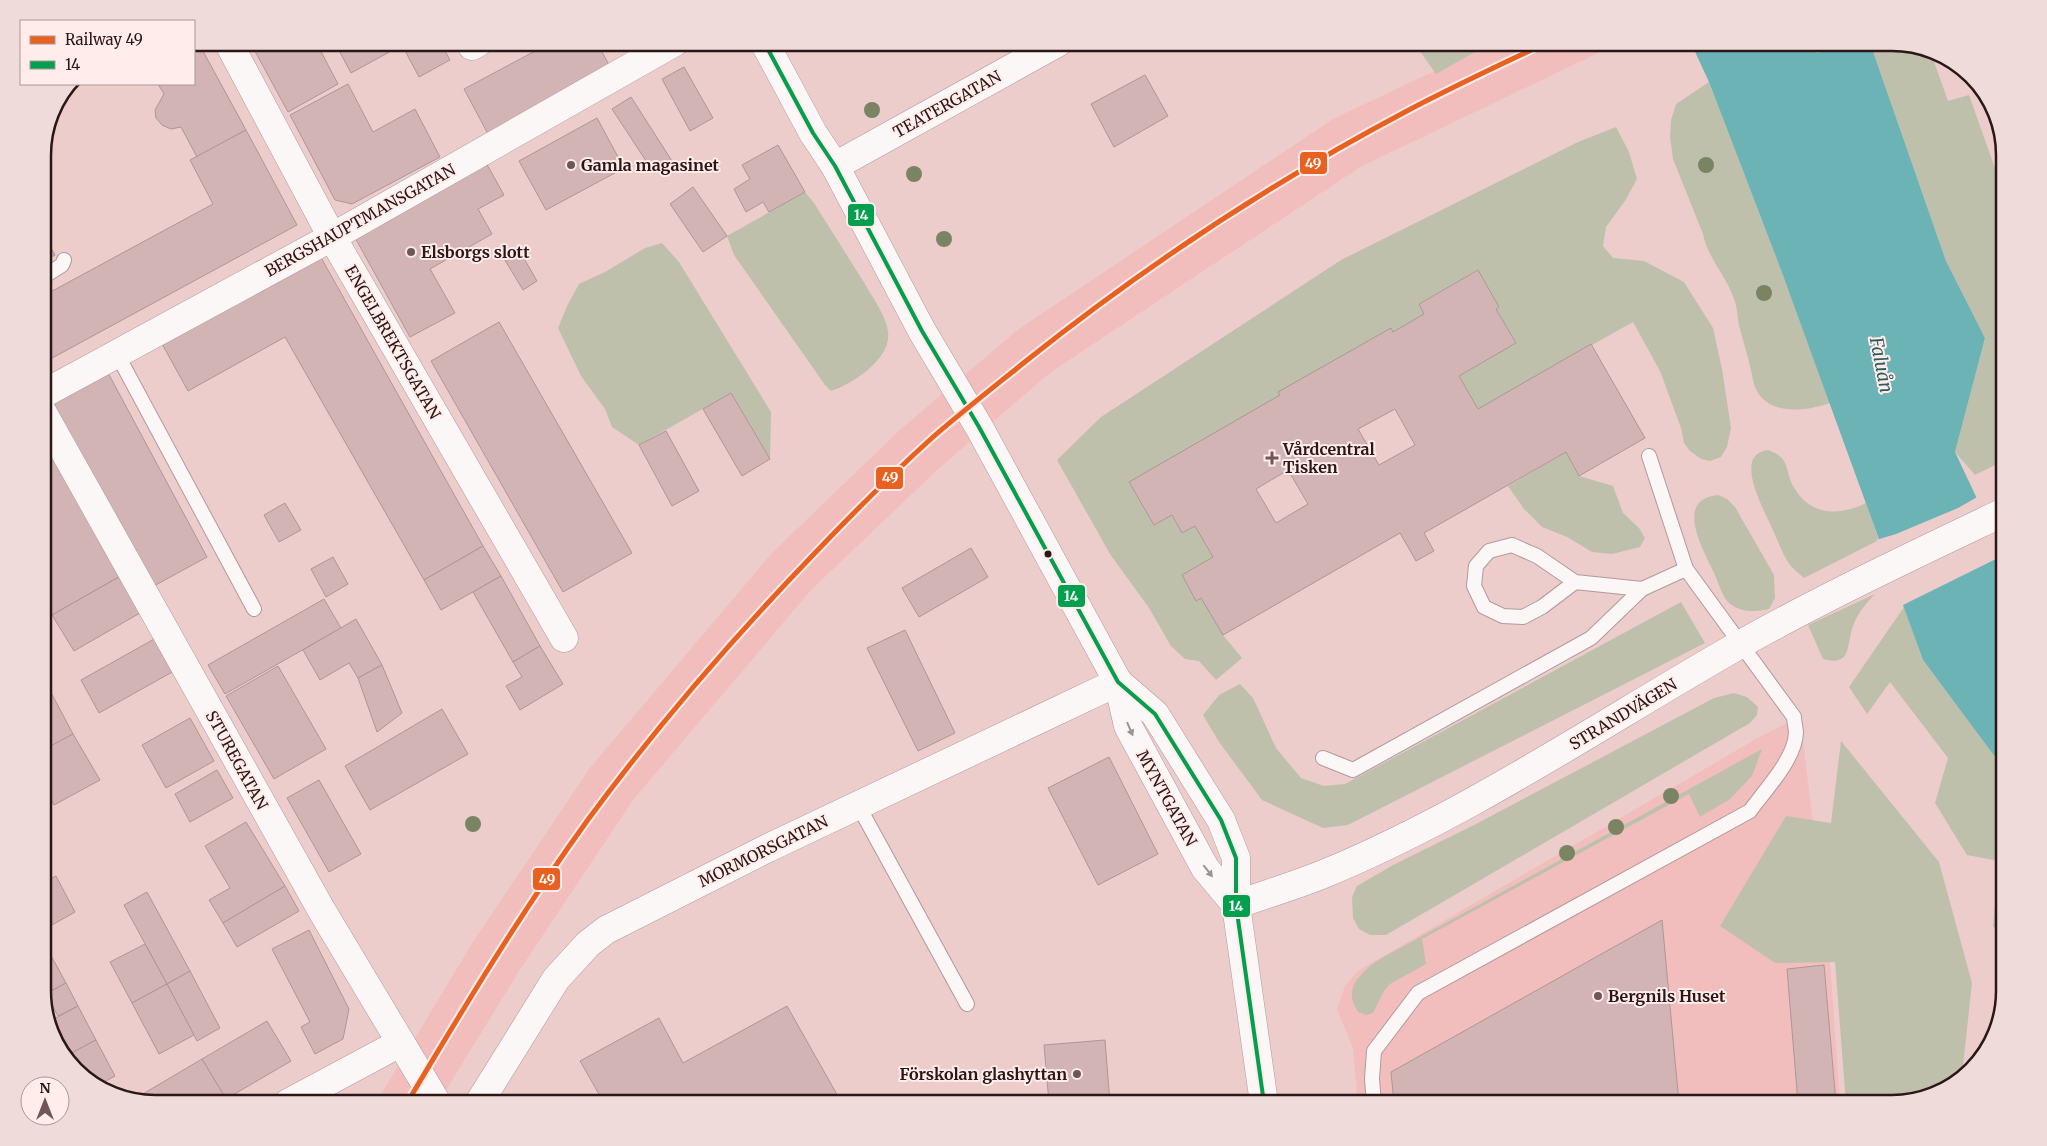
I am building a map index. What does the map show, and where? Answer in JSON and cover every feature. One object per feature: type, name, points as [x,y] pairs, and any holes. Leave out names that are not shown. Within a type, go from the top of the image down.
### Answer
[{"type":"street","name":"ENGELBREKTSGATAN","points":[[233,51],[332,237],[564,638]]},
{"type":"street","name":"BERGSHAUPTMANSGATAN","points":[[51,390],[332,237],[659,51]]},
{"type":"street","name":"MYNTGATAN","points":[[769,51],[813,133],[835,166],[922,331],[979,428],[1118,682],[1128,726],[1205,868],[1236,904]]},
{"type":"street","name":"TEATERGATAN","points":[[835,166],[1043,51]]},
{"type":"street","name":"STUREGATAN","points":[[51,428],[322,910],[432,1095]]},
{"type":"street","name":"STRANDVÄGEN","points":[[1236,904],[1326,873],[1409,834],[1530,769],[1741,645],[1876,573],[1996,516]]},
{"type":"street","name":"MYNTGATAN","points":[[1118,682],[1155,714],[1221,820],[1236,858],[1236,904],[1263,1095]]},
{"type":"street","name":"MORMORSGATAN","points":[[485,1095],[556,979],[588,944],[606,930],[698,882],[1118,682]]},
{"type":"street","points":[[305,1095],[400,1043]]},
{"type":"lane","points":[[51,271],[62,265],[64,260]]},
{"type":"lane","points":[[117,354],[254,608]]},
{"type":"lane","points":[[1373,1095],[1372,1079],[1374,1051],[1418,993],[1750,811],[1778,774],[1792,749],[1796,732],[1794,717],[1686,570],[1649,456]]},
{"type":"lane","points":[[1575,582],[1542,607],[1523,617],[1503,616],[1484,607],[1474,586],[1476,566],[1489,551],[1512,545],[1536,556],[1575,582],[1642,589]]},
{"type":"lane","points":[[1323,758],[1354,770],[1591,638],[1642,589],[1686,570]]},
{"type":"lane","points":[[858,805],[967,1004]]},
{"type":"shaded area","points":[[1477,51],[1602,51],[1360,167],[1051,372],[937,470],[811,590],[633,800],[519,971],[443,1095],[381,1095],[473,942],[590,768],[772,553],[901,429],[1019,329],[1333,119]]},
{"type":"shaded area","points":[[1800,717],[1830,963],[1839,1095],[1357,1095],[1353,1048],[1337,1009],[1345,986],[1358,971],[1763,735]]},
{"type":"green space","points":[[1420,51],[1477,51],[1436,74]]},
{"type":"green space","points":[[1873,51],[1905,52],[1934,60],[1948,101],[1969,95],[1996,171],[1996,464],[1975,475],[1955,452],[1985,338],[1946,261]]},
{"type":"green space","points":[[1709,82],[1830,403],[1801,409],[1780,408],[1771,405],[1763,399],[1754,385],[1731,290],[1705,243],[1673,159],[1670,136],[1671,120],[1676,104]]},
{"type":"green space","points":[[1616,127],[1629,152],[1637,179],[1625,201],[1606,227],[1603,246],[1613,258],[1644,261],[1684,282],[1713,328],[1722,369],[1731,428],[1727,447],[1721,457],[1710,461],[1701,459],[1690,451],[1684,443],[1681,428],[1660,371],[1633,322],[1478,409],[1459,376],[1516,343],[1496,309],[1499,307],[1477,270],[1419,304],[1424,314],[1129,482],[1154,525],[1172,515],[1182,533],[1195,526],[1213,557],[1182,576],[1196,600],[1201,598],[1223,635],[1242,658],[1216,680],[1199,661],[1185,659],[1171,646],[1149,608],[1110,554],[1057,460],[1101,417],[1341,260],[1578,142]]},
{"type":"green space","points":[[805,192],[814,203],[865,284],[885,320],[888,332],[888,342],[878,360],[860,376],[831,391],[734,255],[727,236]]},
{"type":"green space","points":[[662,243],[679,262],[771,412],[770,459],[731,393],[639,445],[612,427],[605,409],[581,376],[558,328],[579,284],[605,272],[645,248]]},
{"type":"green space","points":[[1768,450],[1781,457],[1795,489],[1802,498],[1818,509],[1827,511],[1846,510],[1866,503],[1879,540],[1804,578],[1784,556],[1753,483],[1752,461],[1758,454]]},
{"type":"green space","points":[[1566,452],[1579,476],[1613,486],[1623,513],[1639,528],[1645,538],[1640,547],[1612,554],[1592,552],[1567,537],[1542,527],[1524,509],[1508,486]]},
{"type":"green space","points":[[1718,495],[1727,499],[1735,507],[1774,575],[1775,598],[1769,609],[1753,611],[1738,609],[1729,603],[1722,593],[1699,540],[1694,516],[1697,506],[1704,499]]},
{"type":"green space","points":[[1875,594],[1862,609],[1855,622],[1844,657],[1833,661],[1823,659],[1808,625]]},
{"type":"green space","points":[[1681,602],[1705,643],[1348,825],[1323,828],[1262,800],[1219,742],[1203,715],[1219,695],[1240,684],[1253,698],[1276,748],[1301,778],[1324,786],[1345,784]]},
{"type":"green space","points":[[1904,607],[1923,660],[1996,758],[1996,860],[1967,855],[1935,803],[1948,758],[1890,682],[1867,714],[1849,687]]},
{"type":"green space","points":[[1734,693],[1747,697],[1758,707],[1757,715],[1750,723],[1386,935],[1370,935],[1359,929],[1353,918],[1352,897],[1357,886],[1393,865],[1476,824],[1714,698]]},
{"type":"green space","points":[[1841,741],[1939,862],[1972,983],[1963,1066],[1944,1081],[1931,1087],[1905,1094],[1845,1095],[1835,962],[1775,963],[1720,926],[1786,816],[1831,823]]},
{"type":"green space","points":[[1762,749],[1752,776],[1730,799],[1700,817],[1689,794],[1422,939],[1426,964],[1390,984],[1384,991],[1373,1013],[1366,1015],[1358,1012],[1352,998],[1355,983],[1362,973],[1380,959]]},
{"type":"green space","points":[[1996,894],[1996,929],[1993,926]]},
{"type":"water","name":"Faluån","points":[[1695,51],[1816,51],[1817,53],[1823,51],[1873,51],[1946,261],[1985,338],[1955,452],[1996,539],[1996,758],[1923,660],[1781,270],[1709,82]]},
{"type":"pier","points":[[1979,496],[1996,533],[1996,559],[1901,606],[1876,540],[1896,534],[1958,508]]},
{"type":"building","points":[[195,51],[203,51],[246,130],[197,157],[181,127],[171,129],[162,125],[156,118],[155,110],[164,94],[159,85],[195,85]]},
{"type":"building","points":[[255,51],[321,51],[338,84],[288,112]]},
{"type":"building","points":[[339,51],[391,51],[351,73]]},
{"type":"building","points":[[405,51],[445,51],[450,60],[419,77]]},
{"type":"building","points":[[535,51],[602,51],[611,69],[488,134],[464,89]]},
{"type":"building","points":[[684,67],[713,118],[690,131],[662,79]]},
{"type":"building","points":[[1145,75],[1168,116],[1114,147],[1091,104]]},
{"type":"building","points":[[348,84],[373,132],[415,109],[440,157],[352,204],[335,200],[290,115]]},
{"type":"building","points":[[631,97],[672,161],[654,173],[612,109]]},
{"type":"building","name":"Gamla magasinet","points":[[597,118],[624,168],[546,210],[519,161]]},
{"type":"building","points":[[246,130],[297,225],[51,359],[51,292],[213,204],[190,160]]},
{"type":"building","points":[[778,145],[805,192],[769,212],[763,202],[746,212],[734,189],[750,179],[742,165]]},
{"type":"building","name":"Elsborgs slott","points":[[485,161],[504,195],[478,209],[492,234],[430,269],[455,313],[410,337],[353,234]]},
{"type":"building","points":[[693,187],[727,236],[703,252],[670,204]]},
{"type":"building","points":[[51,248],[55,255],[51,257]]},
{"type":"building","points":[[518,248],[537,281],[523,290],[503,257]]},
{"type":"building","points":[[319,254],[483,546],[424,580],[285,337],[188,391],[161,342]]},
{"type":"building","name":"Vårdcentral Tisken","points":[[1478,270],[1499,307],[1496,309],[1516,343],[1459,376],[1478,409],[1591,344],[1645,438],[1579,476],[1566,452],[1424,533],[1434,551],[1416,561],[1400,533],[1223,635],[1201,598],[1196,601],[1182,575],[1213,557],[1195,526],[1182,533],[1172,515],[1154,525],[1129,482],[1280,395],[1278,392],[1391,328],[1393,332],[1424,314],[1419,304]],"holes":[[[1395,409],[1415,445],[1379,465],[1358,429]],[[1288,470],[1308,504],[1276,523],[1256,489]]]},
{"type":"building","points":[[499,322],[632,553],[563,592],[431,361]]},
{"type":"building","points":[[107,371],[207,557],[152,587],[51,401]]},
{"type":"building","points":[[731,393],[770,459],[742,476],[703,409]]},
{"type":"building","points":[[666,431],[699,491],[672,506],[639,445]]},
{"type":"building","points":[[51,447],[124,574],[52,615],[51,613]]},
{"type":"building","points":[[285,503],[301,530],[279,542],[264,515]]},
{"type":"building","points":[[483,546],[501,576],[441,610],[424,580]]},
{"type":"building","points":[[971,548],[988,577],[919,617],[902,588]]},
{"type":"building","points":[[333,557],[348,584],[326,597],[311,569]]},
{"type":"building","points":[[501,576],[540,646],[513,662],[473,592]]},
{"type":"building","points":[[119,577],[140,613],[74,651],[52,615]]},
{"type":"building","points":[[324,599],[341,628],[225,694],[208,665]]},
{"type":"building","points":[[356,619],[382,665],[358,678],[349,663],[320,680],[303,650]]},
{"type":"building","points":[[905,630],[955,733],[918,751],[867,648]]},
{"type":"building","points":[[156,638],[174,671],[99,713],[81,680]]},
{"type":"building","points":[[540,646],[563,684],[520,710],[506,686],[522,677],[513,662]]},
{"type":"building","points":[[382,665],[402,713],[377,732],[358,678]]},
{"type":"building","points":[[278,666],[326,749],[274,779],[226,696]]},
{"type":"building","points":[[51,693],[73,734],[51,746]]},
{"type":"building","points":[[442,709],[468,754],[370,810],[345,766]]},
{"type":"building","points":[[190,718],[214,761],[166,788],[142,745]]},
{"type":"building","points":[[73,734],[100,780],[54,805],[51,800],[51,746]]},
{"type":"building","points":[[1109,757],[1158,854],[1098,885],[1048,788]]},
{"type":"building","points":[[217,770],[233,798],[190,822],[175,794]]},
{"type":"building","points":[[319,780],[361,854],[329,872],[287,798]]},
{"type":"building","points":[[246,822],[285,886],[223,923],[209,900],[230,888],[205,846]]},
{"type":"building","points":[[56,876],[75,912],[51,926],[51,879]]},
{"type":"building","points":[[285,886],[299,911],[237,947],[223,923]]},
{"type":"building","points":[[147,892],[190,971],[167,984],[124,905]]},
{"type":"building","name":"Bergnils Huset","points":[[1662,920],[1678,1095],[1393,1095],[1391,1072]]},
{"type":"building","points":[[309,930],[349,1009],[343,1039],[315,1054],[301,1027],[310,1022],[272,949]]},
{"type":"building","points":[[145,944],[167,984],[132,1003],[110,962]]},
{"type":"building","points":[[51,956],[66,983],[51,991]]},
{"type":"building","points":[[1824,965],[1835,1095],[1797,1095],[1787,969]]},
{"type":"building","points":[[190,971],[220,1028],[197,1041],[167,984]]},
{"type":"building","points":[[66,983],[78,1006],[58,1016],[52,1005],[51,991]]},
{"type":"building","points":[[167,984],[194,1035],[159,1054],[132,1003]]},
{"type":"building","points":[[78,1006],[96,1040],[72,1053],[62,1037],[55,1018]]},
{"type":"building","points":[[787,1006],[837,1095],[599,1095],[580,1061],[659,1018],[683,1063]]},
{"type":"building","points":[[267,1021],[291,1061],[233,1095],[224,1095],[202,1059]]},
{"type":"building","points":[[96,1040],[115,1076],[103,1081],[82,1064],[72,1053]]},
{"type":"building","name":"Förskolan glashyttan","points":[[1105,1040],[1109,1095],[1048,1095],[1044,1045]]},
{"type":"building","points":[[202,1059],[224,1095],[156,1095],[143,1094]]},
{"type":"rail line","name":"49","points":[[412,1095],[472,995],[539,890],[587,821],[640,751],[754,618],[843,524],[918,451],[967,408],[1116,292],[1257,197],[1405,112],[1529,51]]},
{"type":"transit line","name":"14","points":[[769,51],[813,133],[835,166],[922,331],[979,427],[1118,682],[1155,714],[1221,820],[1236,858],[1236,905],[1263,1095]]},
{"type":"place","name":"Gamla magasinet","points":[[571,165]]},
{"type":"place","name":"Elsborgs slott","points":[[411,252]]},
{"type":"place","name":"Vårdcentral Tisken","points":[[1272,458]]},
{"type":"place","name":"Bergnils Huset","points":[[1598,996]]},
{"type":"place","name":"Förskolan glashyttan","points":[[1077,1074]]}]
